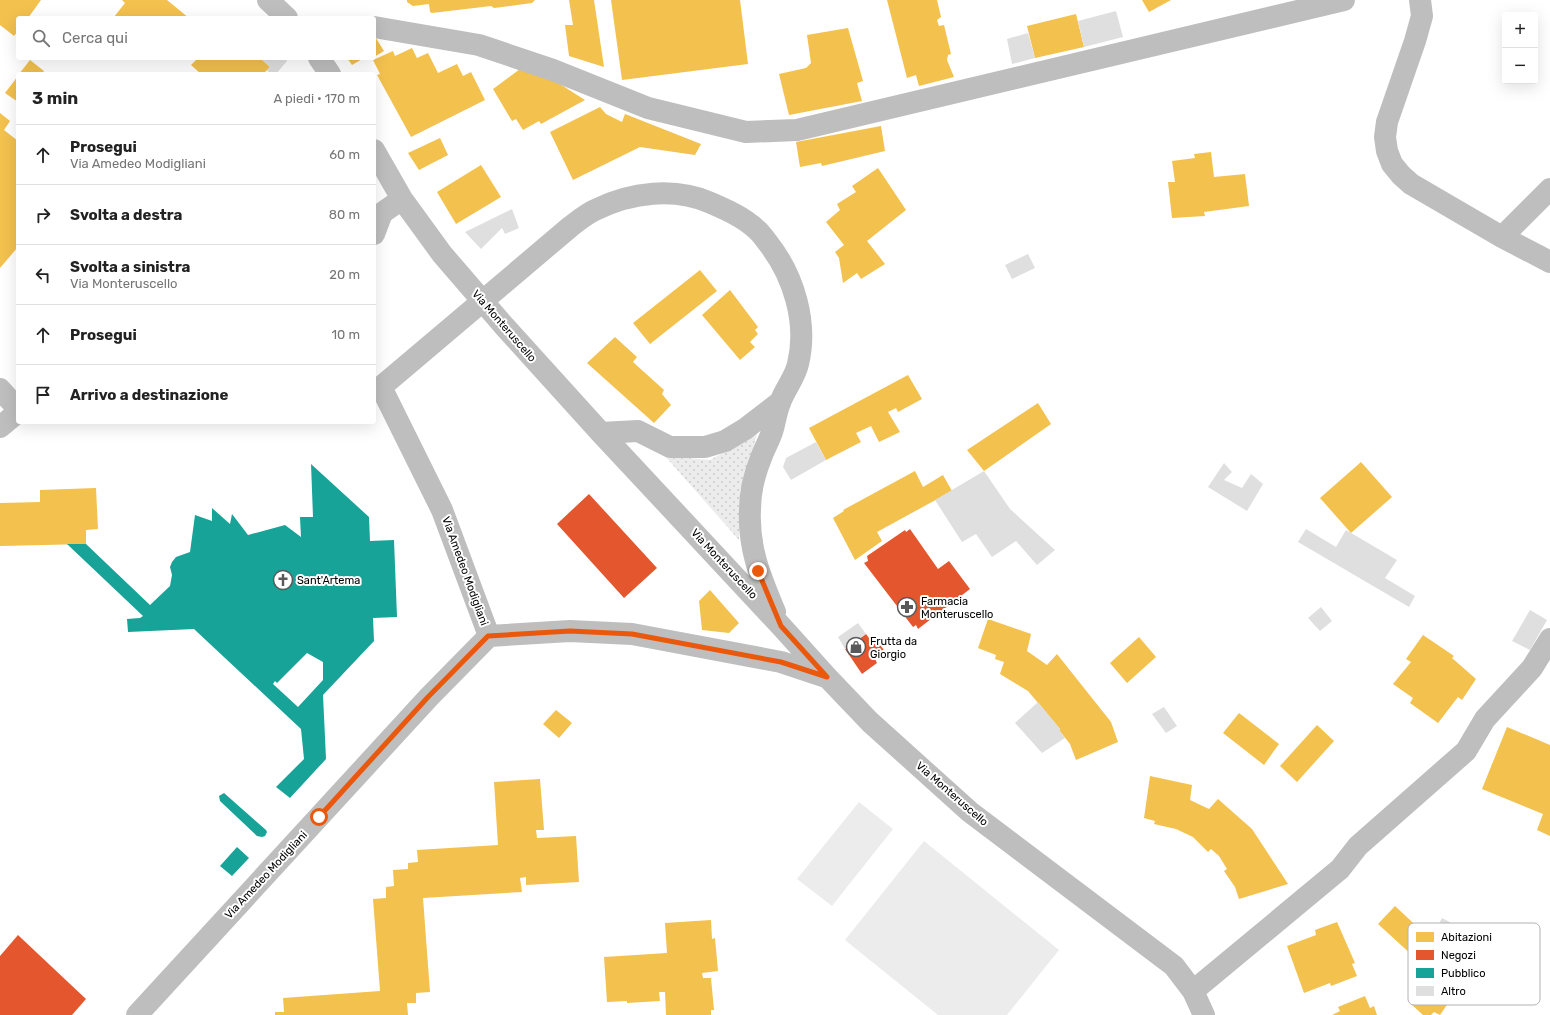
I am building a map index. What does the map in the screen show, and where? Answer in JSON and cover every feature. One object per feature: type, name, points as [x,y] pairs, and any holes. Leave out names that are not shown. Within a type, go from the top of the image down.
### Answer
[{"type":"street","points":[[268,0],[285,16]]},
{"type":"street","points":[[376,27],[479,45],[553,70],[648,108],[746,132],[797,130],[1344,0]]},
{"type":"street","points":[[1420,0],[1422,16],[1387,122],[1385,137],[1387,151],[1392,164],[1400,175],[1411,184],[1502,237],[1550,262]]},
{"type":"street","points":[[320,60],[329,72]]},
{"type":"street","name":"Via Monteruscello","points":[[376,153],[402,198],[442,254],[495,316],[601,433],[870,722],[970,812],[1174,966],[1193,991],[1204,1015]]},
{"type":"street","points":[[1502,237],[1550,189]]},
{"type":"street","points":[[378,386],[449,330],[570,227],[595,210],[621,200],[650,194],[679,193],[706,200],[733,212],[757,229],[776,253],[790,278],[798,306],[802,333],[798,365],[780,402],[772,434],[761,457],[754,480],[750,508],[750,536],[758,571],[781,626]]},
{"type":"street","points":[[376,229],[382,213],[402,198]]},
{"type":"street","name":"Via Amedeo Modigliani","points":[[138,1015],[428,697],[488,636],[442,510],[378,386]]},
{"type":"street","points":[[0,389],[16,407]]},
{"type":"street","points":[[601,433],[638,431],[670,447],[705,447],[725,441],[745,429],[780,402]]},
{"type":"street","points":[[0,427],[16,414]]},
{"type":"street","points":[[488,636],[570,631],[632,634],[781,662],[827,677]]},
{"type":"street","points":[[1193,991],[1340,869],[1358,846],[1466,751],[1485,719],[1532,668],[1550,639]]},
{"type":"shaded area","points":[[757,434],[740,492],[739,540],[665,456],[710,460]]},
{"type":"shaded area","points":[[859,802],[893,829],[832,906],[797,879]]},
{"type":"shaded area","points":[[924,841],[1059,950],[1007,1015],[938,1015],[845,940]]},
{"type":"building: Abitazioni","points":[[0,0],[41,0],[29,16],[16,16],[16,34],[14,36],[0,25]]},
{"type":"building: Abitazioni","points":[[122,0],[167,0],[187,16],[115,16],[125,3]]},
{"type":"building: Abitazioni","points":[[407,0],[535,0],[532,3],[494,8],[491,6],[432,13],[430,12],[429,4],[413,6],[407,2]]},
{"type":"building: Abitazioni","points":[[569,0],[594,0],[604,67],[569,56],[565,25],[573,25]]},
{"type":"building: Abitazioni","points":[[611,0],[740,0],[748,64],[622,80]]},
{"type":"building: Abitazioni","points":[[887,0],[937,0],[941,17],[937,20],[939,26],[944,25],[951,54],[948,55],[947,60],[954,77],[919,86],[916,75],[907,78]]},
{"type":"building: Abitazioni","points":[[1142,0],[1171,0],[1149,12]]},
{"type":"building: Abitazioni","points":[[1076,14],[1084,47],[1035,58],[1027,26]]},
{"type":"building: Abitazioni","points":[[848,28],[863,81],[857,83],[862,101],[789,115],[779,74],[806,68],[811,63],[807,35]]},
{"type":"building: Abitazioni","points":[[376,38],[384,51],[376,56]]},
{"type":"building: Abitazioni","points":[[412,48],[417,58],[428,53],[438,73],[457,64],[463,76],[471,72],[485,100],[411,137],[377,75],[380,74],[373,60],[376,60],[393,51],[395,56]]},
{"type":"building: Abitazioni","points":[[30,60],[44,71],[43,72],[21,72]]},
{"type":"building: Abitazioni","points":[[196,60],[262,60],[270,67],[265,72],[199,72],[191,65]]},
{"type":"building: Abitazioni","points":[[348,60],[361,60],[352,65]]},
{"type":"building: Abitazioni","points":[[520,69],[552,79],[585,100],[541,124],[539,121],[523,130],[516,119],[512,121],[493,89]]},
{"type":"building: Abitazioni","points":[[16,79],[16,101],[5,93]]},
{"type":"building: Abitazioni","points":[[600,107],[606,114],[622,122],[625,114],[701,144],[695,155],[640,147],[573,180],[550,132]]},
{"type":"building: Abitazioni","points":[[0,113],[10,121],[4,130],[16,139],[16,249],[0,268]]},
{"type":"building: Abitazioni","points":[[881,126],[885,151],[822,166],[821,163],[800,167],[796,142]]},
{"type":"building: Abitazioni","points":[[440,138],[448,155],[419,170],[408,153]]},
{"type":"building: Abitazioni","points":[[1211,152],[1214,177],[1245,174],[1249,206],[1204,212],[1205,216],[1172,218],[1168,182],[1175,182],[1172,161],[1195,158],[1194,154]]},
{"type":"building: Abitazioni","points":[[481,165],[501,197],[456,224],[437,192]]},
{"type":"building: Abitazioni","points":[[878,168],[906,210],[867,241],[885,264],[861,279],[857,273],[843,283],[839,258],[835,252],[844,245],[826,222],[840,210],[837,204],[856,192],[852,186]]},
{"type":"building: Abitazioni","points":[[700,270],[717,291],[650,344],[633,323]]},
{"type":"building: Abitazioni","points":[[730,290],[758,327],[755,330],[758,334],[750,342],[755,347],[740,360],[702,315]]},
{"type":"building: Abitazioni","points":[[615,337],[637,357],[633,362],[664,390],[662,394],[671,405],[654,423],[587,363]]},
{"type":"building: Abitazioni","points":[[908,375],[922,399],[898,412],[896,408],[888,412],[900,432],[879,442],[871,426],[856,433],[861,442],[826,460],[809,428]]},
{"type":"building: Abitazioni","points":[[1038,403],[1051,424],[984,471],[967,450]]},
{"type":"building: Abitazioni","points":[[1361,462],[1392,497],[1351,533],[1320,498]]},
{"type":"building: Abitazioni","points":[[915,471],[923,487],[943,475],[952,491],[877,532],[882,541],[855,560],[833,518],[844,511],[843,510]]},
{"type":"building: Abitazioni","points":[[96,488],[98,529],[86,530],[86,544],[0,546],[0,503],[40,502],[40,490]]},
{"type":"building: Abitazioni","points":[[710,590],[739,623],[729,633],[702,630],[699,601]]},
{"type":"building: Abitazioni","points":[[988,619],[1031,634],[1027,651],[1047,665],[1057,654],[1111,722],[1118,742],[1076,760],[1070,744],[1059,730],[1060,729],[1028,691],[1000,674],[1004,662],[995,659],[996,655],[978,648]]},
{"type":"building: Abitazioni","points":[[1423,635],[1454,656],[1452,658],[1476,679],[1462,700],[1458,697],[1438,723],[1410,703],[1413,698],[1393,684],[1411,662],[1406,659]]},
{"type":"building: Abitazioni","points":[[1139,637],[1156,657],[1127,683],[1110,663]]},
{"type":"building: Abitazioni","points":[[556,710],[572,723],[559,738],[543,724]]},
{"type":"building: Abitazioni","points":[[1239,713],[1279,744],[1264,765],[1223,733]]},
{"type":"building: Abitazioni","points":[[1317,725],[1334,741],[1297,782],[1280,766]]},
{"type":"building: Abitazioni","points":[[1507,727],[1550,745],[1550,836],[1537,830],[1543,814],[1482,789]]},
{"type":"building: Abitazioni","points":[[1150,776],[1192,785],[1190,800],[1209,809],[1218,799],[1252,829],[1288,884],[1239,899],[1235,887],[1224,871],[1227,869],[1219,856],[1211,849],[1208,852],[1193,837],[1176,829],[1154,824],[1155,821],[1144,818]]},
{"type":"building: Abitazioni","points":[[540,779],[544,830],[536,830],[537,838],[576,836],[579,882],[526,885],[526,877],[520,878],[522,892],[423,898],[430,992],[416,993],[416,1003],[407,1003],[408,1015],[275,1015],[275,1012],[284,1012],[283,998],[380,991],[373,899],[386,898],[386,887],[394,886],[393,870],[408,869],[408,863],[418,862],[417,850],[498,845],[494,782]]},
{"type":"building: Abitazioni","points":[[1395,906],[1413,923],[1408,923],[1408,951],[1378,924]]},
{"type":"building: Abitazioni","points":[[711,920],[712,939],[715,938],[718,971],[702,973],[703,978],[711,978],[714,1010],[711,1010],[711,1015],[666,1015],[665,992],[659,992],[660,1001],[627,1003],[627,1001],[607,1002],[604,957],[667,953],[665,923]]},
{"type":"building: Abitazioni","points":[[1337,922],[1355,963],[1352,964],[1357,976],[1331,986],[1330,983],[1304,993],[1287,946],[1316,935],[1315,930]]},
{"type":"building: Abitazioni","points":[[1365,996],[1370,1008],[1374,1006],[1377,1015],[1332,1015],[1340,1011],[1338,1007]]},
{"type":"building: Abitazioni","points":[[1412,1005],[1447,1005],[1440,1015],[1434,1012],[1431,1015],[1423,1015]]},
{"type":"building: Negozi","points":[[589,494],[657,568],[624,598],[557,524]]},
{"type":"building: Negozi","points":[[910,529],[938,569],[949,561],[970,589],[918,629],[916,625],[913,627],[864,563],[868,561],[867,556],[905,530],[906,532]]},
{"type":"building: Negozi","points":[[866,634],[869,638],[874,635],[885,652],[875,659],[877,663],[862,674],[845,649]]},
{"type":"building: Negozi","points":[[18,935],[86,999],[72,1015],[0,1015],[0,956]]},
{"type":"building: Pubblico","name":"Sant'Artema","points":[[311,464],[369,517],[370,541],[394,540],[397,617],[373,618],[374,641],[323,695],[326,759],[290,798],[276,787],[304,759],[301,729],[194,629],[128,632],[127,619],[140,618],[143,616],[67,544],[86,544],[150,605],[170,586],[172,575],[170,567],[172,562],[176,557],[190,552],[195,515],[212,521],[212,508],[230,524],[232,514],[248,535],[285,525],[301,537],[300,517],[313,517]],"holes":[[[307,653],[323,662],[323,680],[298,707],[273,684],[275,681],[277,683]]]},
{"type":"building: Pubblico","points":[[224,793],[266,830],[267,832],[265,836],[257,836],[220,801],[219,796]]},
{"type":"building: Pubblico","points":[[237,847],[249,858],[232,876],[220,866]]},
{"type":"building: Altro","points":[[1116,11],[1123,37],[1084,47],[1078,21]]},
{"type":"building: Altro","points":[[1028,33],[1035,58],[1012,64],[1007,39]]},
{"type":"building: Altro","points":[[262,60],[287,61],[278,72],[268,72],[267,70],[270,67]]},
{"type":"building: Altro","points":[[512,209],[519,228],[505,234],[502,228],[481,249],[465,232]]},
{"type":"building: Altro","points":[[1028,254],[1035,268],[1012,279],[1005,265]]},
{"type":"building: Altro","points":[[816,442],[826,460],[791,480],[783,467],[786,458]]},
{"type":"building: Altro","points":[[1224,463],[1232,472],[1224,480],[1242,488],[1251,474],[1263,484],[1247,511],[1208,487]]},
{"type":"building: Altro","points":[[984,471],[1010,509],[1055,550],[1037,565],[1016,541],[992,557],[976,534],[962,542],[935,500]]},
{"type":"building: Altro","points":[[1306,529],[1336,547],[1346,530],[1397,560],[1385,578],[1415,596],[1409,607],[1298,542]]},
{"type":"building: Altro","points":[[1321,607],[1332,621],[1320,631],[1308,618]]},
{"type":"building: Altro","points":[[1530,610],[1547,620],[1530,650],[1512,641]]},
{"type":"building: Altro","points":[[858,623],[866,634],[845,649],[838,637]]},
{"type":"building: Altro","points":[[1038,702],[1060,729],[1059,730],[1065,738],[1042,753],[1015,723]]},
{"type":"building: Altro","points":[[1164,707],[1177,726],[1166,733],[1152,714]]},
{"type":"building: Altro","points":[[1442,918],[1452,923],[1439,923]]},
{"type":"place","name":"Sant'Artema","points":[[283,580]]},
{"type":"place","name":"Farmacia Monteruscello","points":[[907,607]]},
{"type":"place","name":"Frutta da Giorgio","points":[[856,647]]},
{"type":"route","points":[[319,817],[428,697],[488,636],[570,631],[632,634],[781,662],[827,677],[781,626],[758,571]]}]
